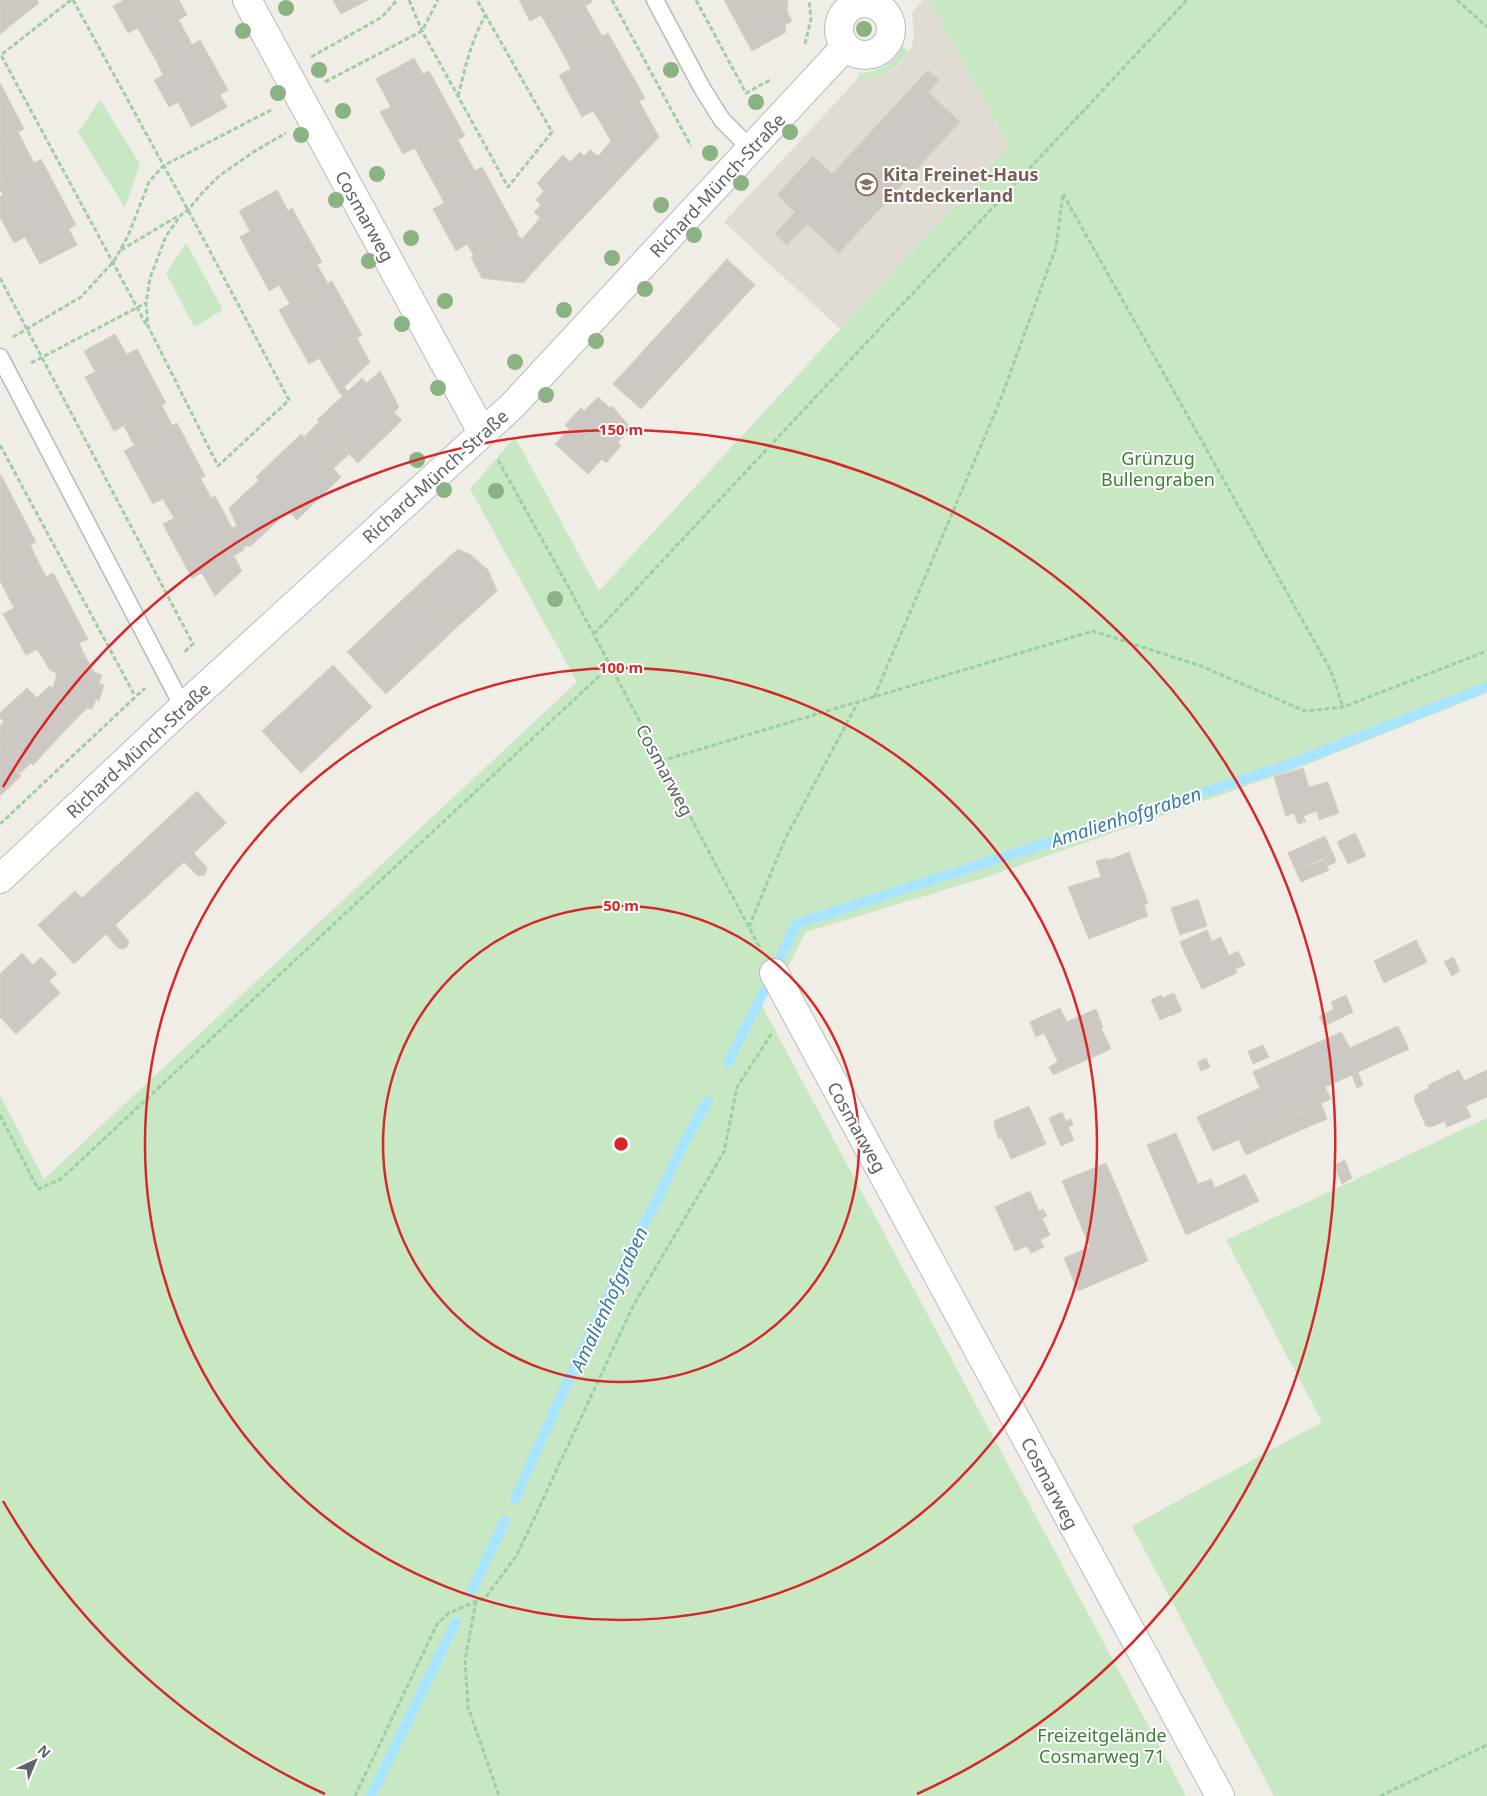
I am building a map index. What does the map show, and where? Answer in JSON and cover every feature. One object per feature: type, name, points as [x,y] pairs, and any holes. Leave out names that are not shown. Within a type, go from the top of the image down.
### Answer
[{"type":"street","name":"Cosmarweg","points":[[247,0],[482,432]]},
{"type":"street","name":"Richard-Münch-Straße","points":[[0,879],[183,707],[513,405],[845,47]]},
{"type":"street","name":"Cosmarweg","points":[[774,973],[1220,1796]]},
{"type":"lane","points":[[655,0],[702,88],[722,120],[751,149]]},
{"type":"lane","points":[[0,357],[183,707]]},
{"type":"path","points":[[72,0],[163,166],[288,400],[218,466],[148,326],[136,308],[114,261],[1,55],[72,0]]},
{"type":"path","points":[[305,61],[382,17],[397,0]]},
{"type":"path","points":[[409,0],[422,31],[508,187],[552,132],[477,0]]},
{"type":"path","points":[[318,86],[422,31],[438,0]]},
{"type":"path","points":[[612,0],[691,146]]},
{"type":"path","points":[[696,0],[746,93]]},
{"type":"path","points":[[803,51],[811,19],[809,0]]},
{"type":"path","points":[[594,634],[1187,0]]},
{"type":"path","points":[[1457,0],[1487,27]]},
{"type":"path","points":[[458,96],[467,59],[485,15]]},
{"type":"path","points":[[7,340],[81,297],[114,261],[131,230],[149,182],[163,166],[273,109]]},
{"type":"path","points":[[120,251],[181,215],[188,210],[202,192],[219,176],[255,151],[286,133]]},
{"type":"path","points":[[874,697],[1000,401],[1056,247],[1063,194],[1331,671],[1343,707]]},
{"type":"path","points":[[148,326],[146,303],[150,278],[166,236],[181,215]]},
{"type":"path","points":[[0,278],[192,644],[0,824]]},
{"type":"path","points":[[9,374],[146,303]]},
{"type":"path","points":[[0,445],[135,696]]},
{"type":"path","name":"Cosmarweg","points":[[496,457],[594,634],[774,973]]},
{"type":"path","points":[[660,761],[1093,631],[1202,666],[1306,711],[1343,707],[1487,651]]},
{"type":"path","points":[[0,1115],[38,1189],[61,1179],[610,666]]},
{"type":"path","points":[[749,927],[785,839],[858,702]]},
{"type":"path","points":[[354,1796],[437,1624],[449,1613],[486,1597],[517,1555],[633,1306],[724,1152],[737,1087],[790,1005]]},
{"type":"path","points":[[476,1601],[465,1660],[468,1707],[499,1796]]},
{"type":"path","points":[[1380,1796],[1487,1745]]},
{"type":"shaded area","name":"Kita Freinet-Haus Entdeckerland","points":[[923,0],[929,0],[1009,146],[840,329],[724,222],[856,81],[889,72],[901,63],[912,46],[914,35],[912,12]]},
{"type":"green space","points":[[929,0],[1487,0],[1487,693],[1298,768],[984,878],[806,932],[784,974],[761,1004],[1186,1796],[0,1796],[0,1095],[44,1179],[577,682],[470,489],[515,437],[599,591],[1009,146]]},
{"type":"green space","points":[[903,46],[909,51],[892,69],[872,78],[856,81],[860,73],[873,71],[885,66]]},
{"type":"green space","points":[[100,100],[140,164],[125,208],[78,132]]},
{"type":"green space","points":[[186,243],[223,310],[194,327],[166,273]]},
{"type":"green space","points":[[1487,1118],[1487,1796],[1274,1796],[1132,1526],[1322,1422],[1226,1240]]},
{"type":"building","points":[[0,0],[37,0],[39,3],[0,34]]},
{"type":"building","points":[[122,0],[179,0],[187,15],[178,20],[180,22],[145,41],[138,28],[128,33],[113,6]]},
{"type":"building","points":[[333,0],[368,0],[341,14]]},
{"type":"building","points":[[519,0],[591,0],[592,2],[548,27],[541,15],[530,21]]},
{"type":"building","points":[[724,0],[787,0],[787,11],[792,21],[785,25],[786,32],[752,51]]},
{"type":"building","points":[[585,6],[602,36],[565,57],[548,27]]},
{"type":"building","points":[[180,22],[191,43],[157,62],[145,41]]},
{"type":"building","points":[[608,33],[645,98],[600,122],[593,111],[582,117],[559,75],[571,69],[565,57]]},
{"type":"building","points":[[200,40],[228,90],[220,95],[227,107],[191,127],[178,102],[169,107],[154,80],[163,75],[157,62]]},
{"type":"building","points":[[414,58],[423,74],[429,71],[465,136],[421,160],[415,148],[403,154],[380,112],[391,107],[376,79]]},
{"type":"building","points":[[928,70],[939,80],[928,92],[960,122],[839,253],[807,224],[787,245],[775,234],[795,212],[777,195],[813,156],[832,174]]},
{"type":"building","points":[[0,83],[24,129],[0,142]]},
{"type":"building","points":[[639,101],[659,137],[624,174],[601,153],[611,141],[600,122]]},
{"type":"building","points":[[18,132],[34,163],[0,181],[0,142]]},
{"type":"building","points":[[458,140],[475,171],[438,191],[421,160]]},
{"type":"building","points":[[590,150],[598,156],[601,153],[624,174],[563,239],[534,212],[541,205],[536,200],[544,191],[537,183],[563,155],[570,162],[580,152],[584,156]]},
{"type":"building","points":[[41,159],[76,225],[69,229],[77,245],[40,264],[25,237],[14,243],[0,217],[0,197],[3,195],[0,190],[0,181]]},
{"type":"building","points":[[482,167],[518,232],[474,256],[467,244],[456,251],[433,209],[444,203],[438,191]]},
{"type":"building","points":[[277,190],[288,211],[292,208],[322,262],[269,291],[240,237],[250,231],[239,211]]},
{"type":"building","points":[[540,218],[563,239],[523,283],[482,278],[471,257],[516,233],[522,239]]},
{"type":"building","points":[[727,259],[755,285],[641,409],[613,384]]},
{"type":"building","points":[[317,265],[328,284],[290,304],[279,285]]},
{"type":"building","points":[[332,281],[362,335],[348,342],[353,350],[337,359],[332,351],[309,364],[279,310]]},
{"type":"building","points":[[115,334],[127,355],[95,371],[84,351]]},
{"type":"building","points":[[357,338],[370,362],[344,387],[348,391],[343,396],[319,358],[332,351],[337,359],[353,350],[348,342]]},
{"type":"building","points":[[137,349],[166,403],[114,431],[85,377]]},
{"type":"building","points":[[380,371],[399,407],[394,413],[402,420],[358,463],[317,420],[362,378],[367,383]]},
{"type":"building","points":[[598,397],[610,408],[612,406],[631,428],[618,442],[621,446],[606,463],[602,459],[588,474],[555,444],[569,429],[565,425],[581,408],[584,411]]},
{"type":"building","points":[[162,406],[172,425],[134,445],[124,426]]},
{"type":"building","points":[[319,422],[349,454],[333,469],[304,437]]},
{"type":"building","points":[[177,423],[205,476],[153,504],[124,451]]},
{"type":"building","points":[[301,434],[341,477],[297,520],[288,511],[250,547],[248,545],[243,548],[232,528],[237,526],[229,508],[259,480],[256,477]]},
{"type":"building","points":[[0,476],[36,542],[0,562]]},
{"type":"building","points":[[201,479],[211,498],[174,518],[163,499]]},
{"type":"building","points":[[215,496],[244,550],[192,578],[163,524]]},
{"type":"building","points":[[30,545],[46,577],[8,596],[0,581],[0,562]]},
{"type":"building","points":[[458,549],[471,555],[488,570],[497,591],[456,628],[417,586]]},
{"type":"building","points":[[234,556],[242,571],[215,596],[202,573]]},
{"type":"building","points":[[53,573],[88,639],[79,643],[85,656],[50,670],[37,649],[26,655],[3,614],[14,608],[8,596]]},
{"type":"building","points":[[417,586],[456,628],[386,694],[347,652]]},
{"type":"building","points":[[85,656],[94,672],[102,675],[99,684],[104,685],[99,701],[96,699],[92,709],[87,708],[74,721],[45,690],[49,686],[53,688],[57,673],[50,670]]},
{"type":"building","points":[[333,665],[372,707],[301,773],[262,731]]},
{"type":"building","points":[[27,688],[37,698],[45,690],[74,721],[33,765],[0,733],[0,726],[4,721],[0,718],[0,713]]},
{"type":"building","points":[[0,733],[30,764],[20,773],[0,751]]},
{"type":"building","points":[[0,751],[21,776],[0,796]]},
{"type":"building","points":[[1303,768],[1309,787],[1328,782],[1339,813],[1319,820],[1317,811],[1303,816],[1306,822],[1298,824],[1294,813],[1286,816],[1274,777]]},
{"type":"building","points":[[197,791],[226,823],[194,853],[207,868],[205,875],[198,876],[184,862],[115,925],[129,941],[127,947],[123,949],[118,948],[106,934],[74,964],[38,925],[75,891],[82,898]]},
{"type":"building","points":[[1355,833],[1366,856],[1348,864],[1337,842]]},
{"type":"building","points":[[1325,836],[1333,854],[1296,871],[1288,853]]},
{"type":"building","points":[[1129,852],[1148,903],[1144,905],[1148,916],[1089,939],[1068,887],[1101,877],[1096,861],[1108,858],[1109,860]]},
{"type":"building","points":[[1333,854],[1336,862],[1327,866],[1324,858]]},
{"type":"building","points":[[1324,860],[1329,870],[1301,882],[1296,871]]},
{"type":"building","points":[[1198,899],[1207,926],[1180,935],[1171,908]]},
{"type":"building","points":[[1207,930],[1212,941],[1185,954],[1180,942]]},
{"type":"building","points":[[1221,937],[1229,956],[1238,951],[1245,965],[1235,969],[1237,973],[1202,989],[1185,954]]},
{"type":"building","points":[[1416,940],[1427,962],[1384,983],[1374,961]]},
{"type":"building","points":[[22,953],[33,965],[41,957],[57,974],[49,981],[60,993],[16,1034],[0,1017],[0,974]]},
{"type":"building","points":[[1453,957],[1460,971],[1452,976],[1444,962]]},
{"type":"building","points":[[1174,993],[1182,1011],[1171,1016],[1163,998]]},
{"type":"building","points":[[1161,995],[1171,1015],[1160,1020],[1151,1000]]},
{"type":"building","points":[[1346,995],[1353,1012],[1331,1023],[1327,1013],[1334,1009],[1331,1002]]},
{"type":"building","points":[[1060,1008],[1067,1022],[1096,1009],[1103,1027],[1101,1028],[1111,1049],[1053,1075],[1049,1067],[1058,1062],[1044,1033],[1036,1037],[1030,1022]]},
{"type":"building","points":[[1327,1012],[1331,1023],[1324,1026],[1319,1016]]},
{"type":"building","points":[[1398,1026],[1409,1049],[1325,1087],[1331,1099],[1280,1124],[1278,1122],[1213,1151],[1197,1117],[1260,1088],[1253,1072],[1341,1032],[1350,1048]]},
{"type":"building","points":[[1263,1045],[1269,1057],[1253,1064],[1248,1051]]},
{"type":"building","points":[[1206,1058],[1210,1067],[1201,1071],[1198,1062]]},
{"type":"building","points":[[1459,1070],[1464,1081],[1487,1070],[1487,1097],[1466,1106],[1471,1117],[1447,1127],[1445,1121],[1431,1127],[1426,1126],[1414,1099],[1415,1095],[1429,1088],[1428,1085]]},
{"type":"building","points":[[1358,1072],[1363,1085],[1357,1088],[1352,1075]]},
{"type":"building","points":[[1321,1103],[1327,1119],[1285,1137],[1280,1124]]},
{"type":"building","points":[[1029,1106],[1046,1144],[1011,1159],[1001,1137],[999,1139],[994,1121]]},
{"type":"building","points":[[1062,1112],[1066,1121],[1071,1119],[1073,1125],[1068,1127],[1074,1140],[1061,1146],[1049,1118]]},
{"type":"building","points":[[1278,1122],[1285,1137],[1246,1155],[1239,1140]]},
{"type":"building","points":[[1176,1133],[1198,1184],[1211,1179],[1215,1188],[1245,1174],[1259,1201],[1186,1235],[1147,1145]]},
{"type":"building","points":[[1345,1160],[1352,1178],[1342,1184],[1334,1165]]},
{"type":"building","points":[[1106,1163],[1148,1261],[1078,1291],[1064,1258],[1090,1247],[1062,1181]]},
{"type":"building","points":[[1030,1191],[1039,1211],[1043,1209],[1047,1216],[1042,1218],[1050,1235],[1040,1240],[1044,1247],[1031,1253],[1027,1246],[1015,1251],[995,1207]]},
{"type":"waterway","name":"Amalienhofgraben","points":[[780,958],[796,924],[1291,764],[1487,687]]},
{"type":"waterway","name":"Amalienhofgraben","points":[[728,1063],[764,991]]},
{"type":"waterway","name":"Amalienhofgraben","points":[[515,1499],[578,1359],[637,1237],[686,1139],[708,1101]]},
{"type":"waterway","name":"Amalienhofgraben","points":[[471,1592],[505,1521]]},
{"type":"waterway","name":"Amalienhofgraben","points":[[371,1796],[456,1622]]},
{"type":"place","name":"Kita Freinet-Haus Entdeckerland","points":[[867,184]]},
{"type":"park label","name":"Grünzug Bullengraben","points":[[1158,468]]},
{"type":"park label","name":"Freizeitgelände Cosmarweg 71","points":[[1102,1745]]}]
